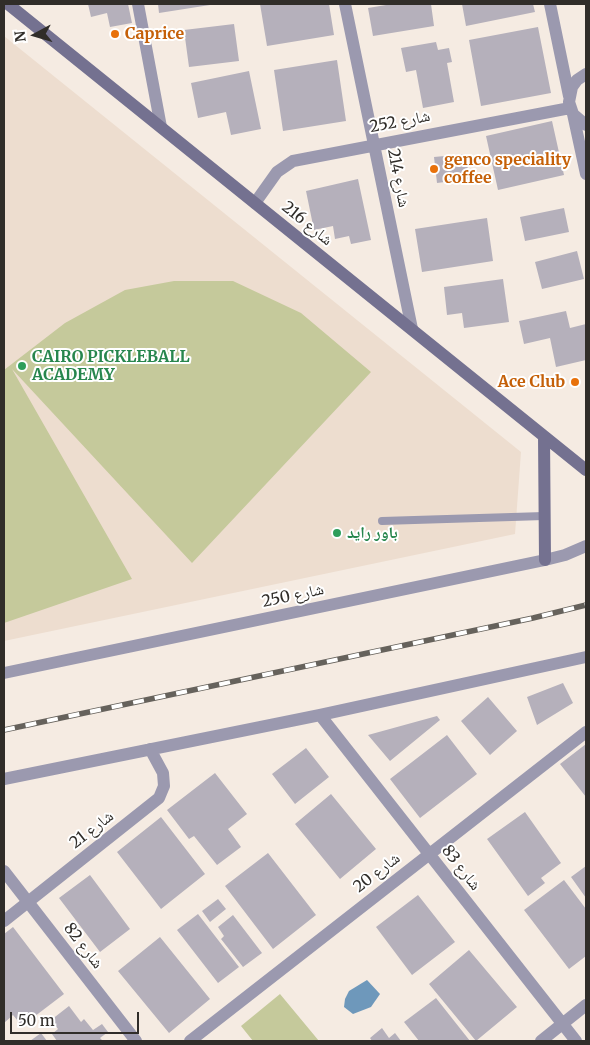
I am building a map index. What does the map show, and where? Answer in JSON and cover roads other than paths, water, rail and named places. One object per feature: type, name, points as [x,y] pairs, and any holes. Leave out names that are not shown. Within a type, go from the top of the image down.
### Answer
[{"type":"main road","name":"شارع 216","points":[[8,4],[586,470]]},
{"type":"main road","points":[[544,436],[545,560]]},
{"type":"street","points":[[138,4],[161,127]]},
{"type":"street","name":"شارع 214","points":[[345,4],[412,329]]},
{"type":"street","points":[[550,4],[586,174]]},
{"type":"street","points":[[571,106],[577,80],[586,74]]},
{"type":"street","points":[[571,106],[586,125]]},
{"type":"street","name":"شارع 252","points":[[255,203],[277,172],[293,161],[571,106]]},
{"type":"street","name":"شارع 250","points":[[4,673],[545,560],[566,555],[586,546]]},
{"type":"street","points":[[4,779],[320,715],[586,656]]},
{"type":"street","name":"شارع 83","points":[[320,715],[576,1041]]},
{"type":"street","name":"شارع 20","points":[[190,1041],[586,732]]},
{"type":"street","name":"شارع 21","points":[[4,921],[159,798],[164,786],[163,774],[150,748]]},
{"type":"street","name":"شارع 82","points":[[4,871],[136,1041]]},
{"type":"street","points":[[541,1041],[586,1005]]},
{"type":"lane","points":[[382,521],[544,516]]},
{"type":"water","points":[[367,980],[380,994],[371,1007],[353,1014],[344,1007],[345,999],[349,991]]},
{"type":"railway","points":[[4,730],[533,618],[586,605]]},
{"type":"place","name":"Caprice","points":[[115,34]]},
{"type":"place","name":"genco speciality coffee","points":[[434,169]]},
{"type":"place","name":"CAIRO PICKLEBALL ACADEMY","points":[[22,366]]},
{"type":"place","name":"Ace Club","points":[[575,382]]},
{"type":"place","name":"باور رايد","points":[[337,533]]}]
